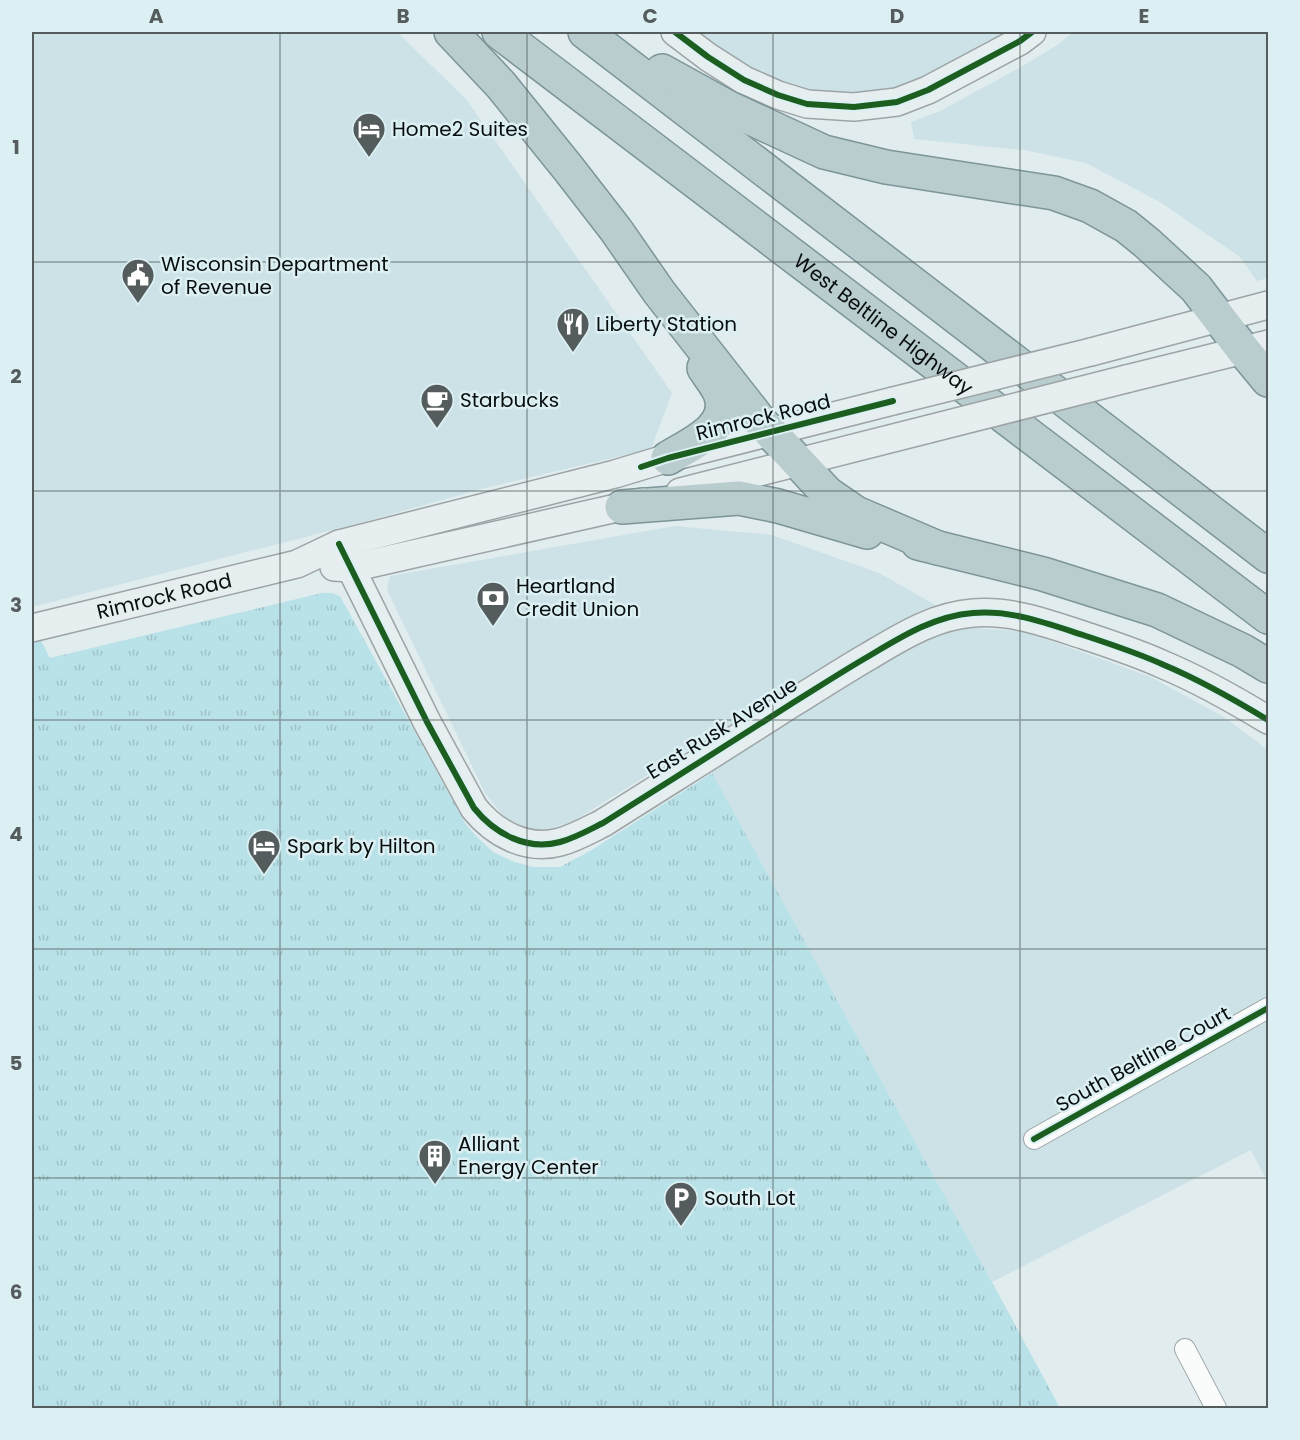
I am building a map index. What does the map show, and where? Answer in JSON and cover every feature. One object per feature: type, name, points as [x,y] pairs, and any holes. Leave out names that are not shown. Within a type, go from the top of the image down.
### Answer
[{"type":"highway","points":[[450,32],[501,85],[524,113],[616,230],[660,292],[746,404],[826,493],[856,513],[938,548]]},
{"type":"highway","name":"West Beltline Highway","points":[[499,32],[1269,617]]},
{"type":"highway","points":[[585,32],[1269,556]]},
{"type":"highway","points":[[589,32],[729,108],[824,152],[886,168],[1054,193],[1090,206],[1126,226],[1148,243],[1196,288],[1219,318],[1256,347],[1269,380]]},
{"type":"highway","points":[[660,292],[678,328],[720,393],[722,408],[720,419],[710,432],[668,458]]},
{"type":"highway","points":[[622,507],[739,498],[778,506],[871,533],[1043,574],[1157,610],[1269,666]]},
{"type":"main road","points":[[675,32],[744,80],[778,95],[807,104],[854,107],[897,102],[928,90],[1020,41],[1032,32]]},
{"type":"main road","name":"Rimrock Road","points":[[32,628],[297,564],[339,544],[1269,305]]},
{"type":"main road","name":"Rimrock Road","points":[[297,564],[351,568],[622,507],[1256,347]]},
{"type":"main road","name":"East Rusk Avenue","points":[[339,544],[427,722],[474,808],[493,828],[530,844],[562,842],[603,823],[896,640],[924,626],[952,616],[997,612],[1044,622],[1164,664],[1269,720]]},
{"type":"street","name":"South Beltline Court","points":[[1034,1139],[1269,1008]]},
{"type":"street","points":[[1185,1348],[1216,1408]]},
{"type":"shaded area","points":[[32,32],[397,32],[466,99],[672,393],[651,449],[485,488],[356,524],[32,607]]},
{"type":"shaded area","points":[[675,32],[1032,32],[928,90],[807,104]]},
{"type":"shaded area","points":[[1073,32],[1268,32],[1268,278],[1257,281],[1240,257],[1160,202],[1086,163],[1024,150],[914,139],[911,122],[940,111],[1019,68],[1059,44]]},
{"type":"shaded area","points":[[675,526],[772,535],[879,573],[976,628],[1026,632],[1151,677],[1224,717],[1268,750],[1268,1183],[1251,1150],[992,1282],[696,745],[572,822],[539,832],[506,819],[485,793],[387,590],[390,576]]},
{"type":"green space","name":"Alliant Energy Center","points":[[322,593],[340,596],[465,823],[493,852],[512,861],[532,867],[560,867],[590,851],[712,773],[1060,1408],[32,1408],[32,623],[50,658]]},
{"type":"cycle path","points":[[675,32],[744,80],[778,95],[807,104],[854,107],[897,102],[928,90],[1020,41],[1032,32]]},
{"type":"cycle path","points":[[641,467],[668,458],[893,401]]},
{"type":"cycle path","points":[[339,544],[427,722],[474,808],[502,833],[524,842],[536,844],[560,842],[603,823],[881,649],[918,628],[959,615],[973,613],[1015,615],[1103,642],[1191,677],[1268,720]]},
{"type":"cycle path","points":[[1034,1139],[1268,1008]]},
{"type":"place","name":"Home2 Suites","points":[[369,158]]},
{"type":"place","name":"Wisconsin Department of Revenue","points":[[138,304]]},
{"type":"place","name":"Liberty Station","points":[[573,353]]},
{"type":"place","name":"Starbucks","points":[[437,429]]},
{"type":"place","name":"Heartland Credit Union","points":[[493,627]]},
{"type":"place","name":"Spark by Hilton","points":[[264,875]]},
{"type":"place","name":"Alliant Energy Center","points":[[435,1185]]},
{"type":"place","name":"South Lot","points":[[681,1227]]}]
